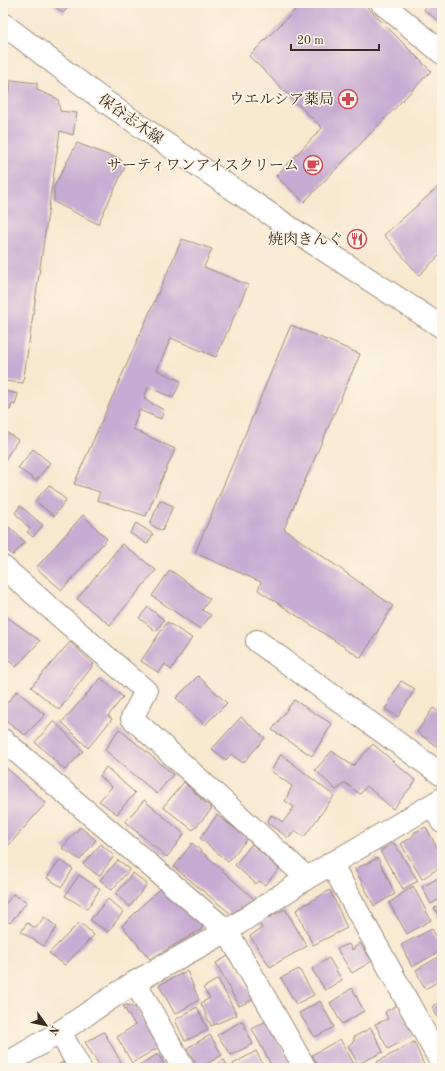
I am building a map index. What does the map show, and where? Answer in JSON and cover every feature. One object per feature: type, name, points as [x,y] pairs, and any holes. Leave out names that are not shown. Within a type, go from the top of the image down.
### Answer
[{"type":"street","points":[[382,3],[442,53]]},
{"type":"street","name":"保谷志木線","points":[[3,24],[99,97],[156,137],[307,239],[442,327]]},
{"type":"street","points":[[3,567],[146,691],[132,718],[307,878]]},
{"type":"street","points":[[257,641],[442,775]]},
{"type":"street","points":[[3,740],[227,931],[306,1068]]},
{"type":"street","points":[[3,1066],[60,1032],[135,982],[227,931],[332,863],[439,809]]},
{"type":"street","points":[[332,863],[442,1064]]},
{"type":"street","points":[[135,982],[183,1068]]},
{"type":"street","points":[[60,1032],[80,1068]]},
{"type":"building","points":[[51,3],[72,3],[63,13]]},
{"type":"building","name":"ウエルシア薬局","points":[[302,3],[363,3],[431,71],[304,202],[276,176],[322,128],[249,56]]},
{"type":"building","points":[[429,3],[442,3],[442,24],[424,10]]},
{"type":"building","points":[[11,80],[37,83],[37,90],[58,99],[60,111],[77,113],[73,135],[60,131],[23,383],[3,381],[3,93],[10,91]]},
{"type":"building","points":[[77,143],[121,160],[125,167],[98,224],[54,202],[54,187]]},
{"type":"building","points":[[438,187],[442,192],[442,253],[419,275],[384,235]]},
{"type":"building","points":[[182,239],[212,249],[204,267],[248,285],[216,357],[171,338],[157,370],[181,381],[173,398],[148,387],[144,399],[164,410],[161,419],[139,410],[133,429],[175,449],[146,516],[97,500],[100,492],[74,484]]},
{"type":"building","points":[[291,325],[360,354],[284,529],[393,606],[361,658],[258,590],[261,582],[195,553]]},
{"type":"building","points":[[3,391],[18,394],[15,405],[12,404],[10,410],[3,409]]},
{"type":"building","points":[[3,430],[18,440],[3,462]]},
{"type":"building","points":[[33,449],[50,463],[36,481],[18,468]]},
{"type":"building","points":[[49,485],[66,500],[54,516],[35,501]]},
{"type":"building","points":[[160,500],[173,506],[162,531],[150,524]]},
{"type":"building","points":[[20,506],[43,525],[33,537],[27,532],[30,529],[15,513]]},
{"type":"building","points":[[83,515],[107,539],[62,590],[36,568]]},
{"type":"building","points":[[3,522],[25,542],[13,555],[3,547]]},
{"type":"building","points":[[136,523],[153,534],[147,544],[130,533]]},
{"type":"building","points":[[122,544],[156,570],[110,625],[77,599]]},
{"type":"building","points":[[170,570],[210,599],[202,610],[211,615],[200,629],[152,596]]},
{"type":"building","points":[[148,607],[164,620],[156,631],[139,618]]},
{"type":"building","points":[[3,614],[40,641],[16,667],[3,656]]},
{"type":"building","points":[[167,622],[192,638],[171,670],[165,664],[159,673],[141,661]]},
{"type":"building","points":[[70,642],[94,664],[59,710],[31,687]]},
{"type":"building","points":[[198,676],[227,703],[205,725],[176,698]]},
{"type":"building","points":[[101,678],[123,697],[108,716],[112,719],[88,748],[62,722]]},
{"type":"building","points":[[401,681],[415,689],[398,717],[385,709]]},
{"type":"building","points":[[17,691],[45,715],[25,735],[3,719],[3,708]]},
{"type":"building","points":[[294,700],[332,724],[312,756],[272,730]]},
{"type":"building","points":[[433,708],[442,714],[442,750],[417,732]]},
{"type":"building","points":[[241,717],[265,738],[243,763],[231,754],[226,760],[212,749]]},
{"type":"building","points":[[54,721],[83,751],[65,770],[35,742]]},
{"type":"building","points":[[119,729],[173,774],[157,794],[105,750]]},
{"type":"building","points":[[373,744],[416,781],[393,809],[367,786],[360,794],[345,783],[336,790],[315,770],[332,751],[353,766]]},
{"type":"building","points":[[281,754],[334,796],[304,837],[295,830],[289,838],[267,823],[271,815],[283,822],[294,807],[285,801],[292,786],[271,771]]},
{"type":"building","points":[[3,765],[46,803],[8,846],[3,842]]},
{"type":"building","points":[[106,767],[135,793],[117,814],[99,801],[112,787],[100,776]]},
{"type":"building","points":[[184,782],[212,809],[193,830],[163,807]]},
{"type":"building","points":[[144,800],[184,834],[167,857],[125,822]]},
{"type":"building","points":[[217,815],[248,838],[228,862],[200,838]]},
{"type":"building","points":[[80,827],[96,840],[80,860],[62,848]]},
{"type":"building","points":[[426,827],[442,857],[442,866],[422,879],[401,844],[412,837],[415,832]]},
{"type":"building","points":[[192,843],[254,899],[231,914],[174,867]]},
{"type":"building","points":[[394,843],[418,881],[403,889],[380,851]]},
{"type":"building","points":[[101,844],[114,856],[99,876],[83,864]]},
{"type":"building","points":[[252,844],[279,869],[265,885],[259,881],[256,884],[235,865]]},
{"type":"building","points":[[378,858],[395,894],[374,906],[355,869]]},
{"type":"building","points":[[60,860],[73,869],[62,887],[47,878]]},
{"type":"building","points":[[118,860],[130,869],[112,890],[100,880]]},
{"type":"building","points":[[133,873],[147,884],[130,907],[116,894]]},
{"type":"building","points":[[79,875],[100,889],[87,909],[65,896]]},
{"type":"building","points":[[442,876],[442,897],[431,904],[422,887]]},
{"type":"building","points":[[413,886],[431,920],[407,934],[389,903]]},
{"type":"building","points":[[161,887],[203,924],[201,930],[150,959],[122,926]]},
{"type":"building","points":[[330,890],[347,928],[313,945],[296,910]]},
{"type":"building","points":[[13,894],[27,902],[10,923],[3,918],[3,905],[4,906]]},
{"type":"building","points":[[108,899],[123,912],[108,932],[90,920]]},
{"type":"building","points":[[442,904],[442,921],[434,908]]},
{"type":"building","points":[[285,909],[307,946],[270,967],[250,936],[262,928],[259,923]]},
{"type":"building","points":[[44,917],[57,927],[44,946],[21,932],[27,923],[36,928]]},
{"type":"building","points":[[80,922],[94,935],[65,965],[49,953]]},
{"type":"building","points":[[432,929],[442,947],[442,950],[412,967],[401,945]]},
{"type":"building","points":[[360,943],[372,961],[352,973],[337,949],[349,944],[352,950]]},
{"type":"building","points":[[442,955],[442,979],[425,989],[416,970]]},
{"type":"building","points":[[228,956],[254,999],[239,1006],[216,963]]},
{"type":"building","points":[[329,958],[342,980],[325,990],[312,969]]},
{"type":"building","points":[[299,969],[314,995],[296,1004],[281,978]]},
{"type":"building","points":[[187,971],[199,1000],[175,1014],[159,985]]},
{"type":"building","points":[[218,979],[237,1015],[211,1026],[201,1003],[210,998],[203,988]]},
{"type":"building","points":[[352,988],[364,1011],[342,1024],[330,1003]]},
{"type":"building","points":[[442,1000],[442,1025],[432,1007]]},
{"type":"building","points":[[320,1001],[334,1027],[315,1037],[299,1013]]},
{"type":"building","points":[[127,1005],[138,1009],[159,1047],[132,1063],[117,1037],[135,1025],[123,1006]]},
{"type":"building","points":[[397,1005],[414,1035],[388,1049],[375,1024],[388,1019],[385,1012]]},
{"type":"building","points":[[197,1007],[208,1030],[185,1041],[175,1020]]},
{"type":"building","points":[[242,1021],[253,1044],[231,1055],[217,1035]]},
{"type":"building","points":[[266,1021],[292,1062],[283,1068],[273,1068],[252,1029]]},
{"type":"building","points":[[371,1028],[383,1052],[358,1064],[348,1046],[354,1041],[354,1037]]},
{"type":"building","points":[[104,1032],[123,1066],[117,1068],[101,1068],[85,1042]]},
{"type":"building","points":[[210,1035],[222,1055],[198,1068],[187,1048]]},
{"type":"building","points":[[340,1039],[355,1066],[352,1068],[320,1068],[312,1055]]},
{"type":"building","points":[[414,1042],[424,1065],[419,1068],[380,1068],[377,1062]]},
{"type":"building","points":[[256,1051],[265,1068],[235,1068],[233,1064]]},
{"type":"building","points":[[158,1054],[166,1068],[134,1068]]},
{"type":"building","points":[[224,1060],[229,1068],[210,1068]]},
{"type":"building","points":[[63,1062],[67,1068],[53,1068]]},
{"type":"place","name":"ウエルシア薬局","points":[[348,99]]},
{"type":"place","name":"サーティワンアイスクリーム","points":[[313,165]]},
{"type":"place","name":"焼肉きんぐ","points":[[357,239]]}]
